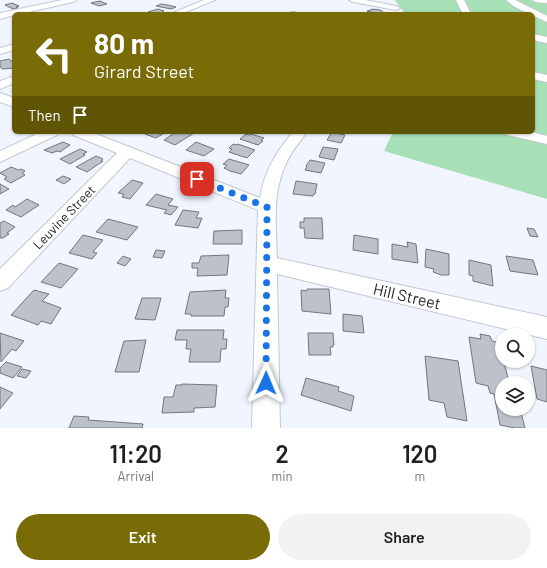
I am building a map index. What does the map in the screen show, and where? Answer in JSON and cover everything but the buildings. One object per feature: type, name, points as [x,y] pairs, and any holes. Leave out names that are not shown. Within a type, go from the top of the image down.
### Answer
[{"type":"street","points":[[25,0],[47,12]]},
{"type":"street","points":[[17,12],[73,0]]},
{"type":"street","points":[[353,0],[398,11]]},
{"type":"street","points":[[389,0],[398,11]]},
{"type":"street","points":[[460,0],[466,12]]},
{"type":"street","points":[[510,0],[532,12]]},
{"type":"street","points":[[536,0],[547,1]]},
{"type":"street","points":[[179,12],[206,1]]},
{"type":"street","points":[[0,16],[12,13]]},
{"type":"street","points":[[535,13],[547,19]]},
{"type":"street","points":[[535,37],[547,40]]},
{"type":"street","points":[[0,51],[12,48]]},
{"type":"street","points":[[535,76],[547,79]]},
{"type":"street","points":[[0,85],[12,80]]},
{"type":"street","points":[[0,96],[12,102]]},
{"type":"street","points":[[0,157],[48,134]]},
{"type":"street","points":[[83,134],[267,207]]},
{"type":"street","points":[[266,428],[268,264],[267,207],[272,176],[278,162],[299,134]]},
{"type":"street","points":[[522,134],[547,140]]},
{"type":"street","name":"Leuvine Street","points":[[0,282],[128,152]]},
{"type":"street","name":"Hill Street","points":[[268,264],[547,328]]},
{"type":"green space","points":[[395,0],[547,0],[547,199],[384,151],[392,134],[535,134],[535,12],[404,12]]},
{"type":"route","points":[[197,179],[267,207],[268,264],[266,383]]}]
